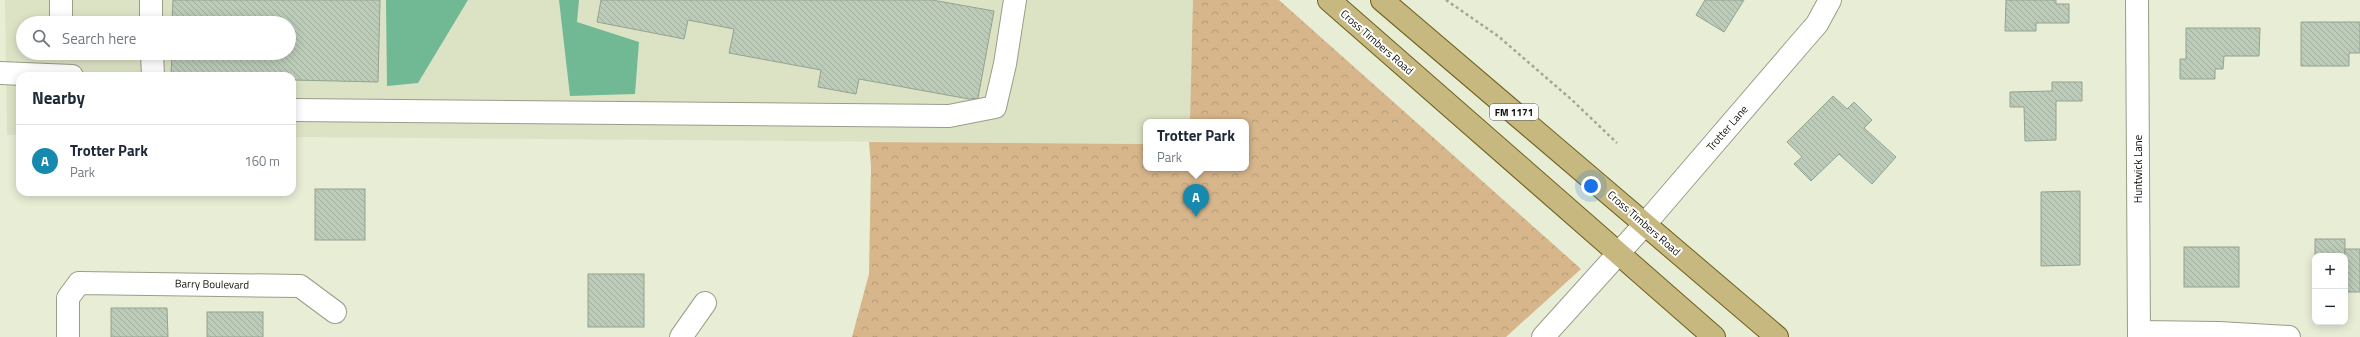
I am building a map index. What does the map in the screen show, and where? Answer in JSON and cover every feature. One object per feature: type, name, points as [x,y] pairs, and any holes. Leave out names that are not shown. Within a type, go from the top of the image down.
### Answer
[{"type":"main road","name":"Cross Timbers Road","points":[[1329,0],[1714,337]]},
{"type":"main road","name":"Cross Timbers Road","points":[[1382,0],[1777,337]]},
{"type":"street","points":[[61,0],[61,16]]},
{"type":"street","points":[[151,0],[151,16]]},
{"type":"street","points":[[296,110],[949,116],[995,107],[1005,64],[1015,0]]},
{"type":"street","name":"Trotter Lane","points":[[1543,337],[1646,224],[1816,24],[1830,0]]},
{"type":"street","name":"Huntwick Lane","points":[[2137,0],[2139,334]]},
{"type":"street","points":[[152,60],[153,72]]},
{"type":"street","points":[[0,73],[16,74]]},
{"type":"street","name":"Barry Boulevard","points":[[68,337],[68,298],[80,283],[300,286],[335,312]]},
{"type":"street","points":[[681,337],[704,303]]},
{"type":"street","points":[[2139,334],[2219,333],[2289,337]]},
{"type":"path","points":[[1446,0],[1498,36],[1572,100],[1617,143]]},
{"type":"shaded area","points":[[5,0],[1195,0],[1196,119],[1143,119],[1143,144],[296,137],[296,72],[16,72],[16,135],[7,135]]},
{"type":"shaded area","points":[[386,0],[468,0],[418,83],[387,86]]},
{"type":"shaded area","points":[[559,0],[579,0],[577,22],[639,42],[635,94],[570,96]]},
{"type":"green space","points":[[1193,0],[1279,0],[1581,269],[1506,337],[852,337],[869,274],[871,166],[869,142],[1143,144],[1143,171],[1249,171],[1249,119],[1190,119]]},
{"type":"building","points":[[173,0],[380,0],[378,82],[296,80],[296,72],[171,72],[172,60],[296,60],[296,16],[172,16]]},
{"type":"building","points":[[601,0],[932,0],[994,11],[978,98],[969,99],[859,79],[856,94],[818,87],[821,70],[729,53],[734,29],[688,20],[684,39],[597,22]]},
{"type":"building","points":[[1705,0],[1744,0],[1724,32],[1696,15]]},
{"type":"building","points":[[2006,0],[2056,0],[2056,4],[2069,4],[2069,23],[2036,23],[2036,31],[2005,31]]},
{"type":"building","points":[[2301,22],[2360,22],[2360,53],[2349,53],[2349,66],[2301,66]]},
{"type":"building","points":[[2186,28],[2260,28],[2259,56],[2224,56],[2223,69],[2215,69],[2215,79],[2180,79],[2180,59],[2186,59]]},
{"type":"building","points":[[2052,82],[2082,82],[2082,101],[2056,101],[2056,140],[2025,141],[2024,107],[2010,107],[2010,92],[2052,91]]},
{"type":"building","points":[[1833,96],[1847,109],[1854,102],[1872,120],[1864,128],[1896,157],[1872,184],[1839,154],[1811,181],[1794,164],[1802,157],[1787,142]]},
{"type":"building","points":[[315,189],[365,189],[365,240],[315,240]]},
{"type":"building","points":[[2080,191],[2080,265],[2041,266],[2041,192]]},
{"type":"building","points":[[2315,239],[2345,239],[2345,253],[2315,253]]},
{"type":"building","points":[[2184,247],[2239,247],[2239,287],[2184,287]]},
{"type":"building","points":[[2345,249],[2360,249],[2360,292],[2348,292],[2348,253],[2345,253]]},
{"type":"building","points":[[588,274],[644,274],[644,327],[588,327]]},
{"type":"building","points":[[111,308],[167,308],[168,337],[111,337]]},
{"type":"building","points":[[207,312],[263,312],[263,337],[207,337]]},
{"type":"place","name":"Trotter Park","points":[[1196,217]]}]
